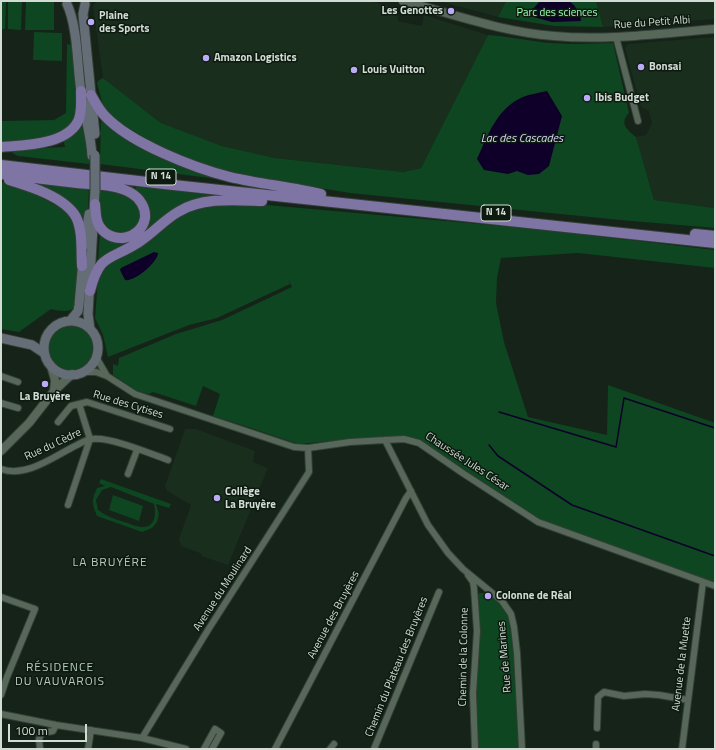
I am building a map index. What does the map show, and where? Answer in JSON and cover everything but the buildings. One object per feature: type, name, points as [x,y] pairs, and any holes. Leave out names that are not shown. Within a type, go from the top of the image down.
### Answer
[{"type":"highway","points":[[1,147],[48,141],[59,138],[70,131],[76,124],[80,115],[81,91]]},
{"type":"highway","points":[[91,95],[105,116],[124,132],[146,145],[179,160],[230,177],[296,188],[318,197]]},
{"type":"highway","name":"N 14","points":[[1,159],[715,243]]},
{"type":"highway","name":"N 14","points":[[1,165],[164,184],[318,197],[715,236]]},
{"type":"highway","points":[[1,174],[114,187],[127,191],[137,197],[143,204],[145,213],[143,224],[139,231],[132,236],[122,238],[111,236],[104,232],[98,224],[95,204]]},
{"type":"highway","points":[[1,178],[42,192],[66,206],[73,213],[79,227],[82,266]]},
{"type":"highway","points":[[90,291],[97,270],[102,263],[114,255],[139,243],[174,215],[186,208],[205,202],[220,200],[294,202],[318,197]]},
{"type":"main road","points":[[65,3],[75,6],[87,2]]},
{"type":"main road","points":[[70,321],[78,311],[86,231],[93,191],[94,128],[83,14],[87,2]]},
{"type":"main road","points":[[65,3],[71,15],[81,91],[94,156]]},
{"type":"main road","points":[[46,336],[44,353],[47,361],[61,373],[72,374],[82,372],[91,366],[96,357],[96,340],[90,329],[88,314],[95,204],[93,191]]},
{"type":"main road","points":[[25,343],[35,341],[46,336],[56,325],[63,322],[70,321],[81,323],[90,329]]},
{"type":"main road","points":[[1,338],[25,343],[38,348],[44,353]]},
{"type":"street","name":"Rue du Petit Albi","points":[[403,1],[416,3],[501,28],[554,36],[590,38],[616,37],[715,29]]},
{"type":"street","points":[[616,37],[638,121]]},
{"type":"street","name":"Chaussée Jules César","points":[[96,357],[108,376]]},
{"type":"street","points":[[51,366],[55,380],[54,391]]},
{"type":"street","name":"Chaussée Jules César","points":[[82,372],[96,372],[108,376],[135,394],[294,447],[308,448],[350,442],[404,439],[419,443],[538,522],[715,586]]},
{"type":"street","points":[[1,451],[29,424],[54,391],[72,374]]},
{"type":"street","points":[[1,376],[18,382]]},
{"type":"street","name":"Rue des Cytises","points":[[58,422],[71,406],[87,402],[170,429]]},
{"type":"street","points":[[1,403],[18,408]]},
{"type":"street","name":"Rue des Cytises","points":[[79,404],[90,439]]},
{"type":"street","points":[[68,505],[90,439]]},
{"type":"street","name":"Rue du Cèdre","points":[[1,469],[10,472],[20,472],[34,467],[90,439],[105,439],[168,460]]},
{"type":"street","name":"Rue de Marines","points":[[385,440],[428,525],[448,553],[463,569],[506,605],[513,618],[517,653],[522,749]]},
{"type":"street","name":"Avenue du Moulinard","points":[[142,738],[208,630],[309,472],[308,448]]},
{"type":"street","points":[[128,474],[137,450]]},
{"type":"street","name":"Avenue des Bruyères","points":[[275,749],[402,505],[411,491]]},
{"type":"street","name":"Chemin de la Colonne","points":[[463,569],[471,578],[474,588],[477,632],[473,693],[475,749]]},
{"type":"street","name":"Avenue de la Muette","points":[[682,749],[703,582]]},
{"type":"street","name":"Chemin du Plateau des Bruyères","points":[[374,749],[439,592]]},
{"type":"street","points":[[1,597],[35,609],[1,695]]},
{"type":"street","points":[[597,728],[598,697],[604,692],[624,696],[645,694],[659,695],[688,700]]},
{"type":"street","points":[[1,714],[56,725],[142,738],[186,749]]},
{"type":"street","points":[[40,749],[39,739],[42,733],[53,731],[56,725]]},
{"type":"street","points":[[204,749],[216,729],[221,733],[212,749]]},
{"type":"street","points":[[88,749],[91,730]]},
{"type":"shaded area","points":[[97,1],[368,1],[398,8],[398,21],[422,26],[424,15],[488,35],[421,168],[403,172],[275,158],[222,146],[161,123],[103,78],[93,6]]},
{"type":"shaded area","points":[[439,1],[506,1],[498,17]]},
{"type":"shaded area","points":[[596,1],[715,1],[715,19],[603,27]]},
{"type":"shaded area","points":[[715,37],[715,208],[654,200],[636,137],[646,135],[652,123],[649,111],[641,107],[625,48],[628,44]]},
{"type":"shaded area","name":"Collège La Bruyère","points":[[185,429],[196,429],[255,451],[253,462],[268,468],[228,565],[201,556],[202,554],[181,546],[179,539],[191,505],[167,491],[165,486]]},
{"type":"green space","points":[[1,1],[6,1],[5,29],[1,29]]},
{"type":"green space","points":[[8,1],[22,1],[21,30],[8,29]]},
{"type":"green space","points":[[26,1],[54,2],[54,30],[25,30]]},
{"type":"green space","name":"Parc des sciences","points":[[506,1],[596,1],[603,27],[554,26],[498,17]]},
{"type":"green space","points":[[34,32],[62,33],[62,61],[33,60]]},
{"type":"green space","points":[[488,35],[554,43],[613,43],[629,113],[624,123],[627,129],[636,137],[654,200],[715,208],[715,228],[350,193],[223,171],[166,150],[119,123],[104,109],[97,83],[103,78],[161,123],[222,146],[275,158],[403,172],[421,168]]},
{"type":"green space","points":[[67,44],[71,45],[74,51],[79,105],[71,127],[50,137],[1,143],[1,121],[54,120],[66,113]]},
{"type":"green space","points":[[101,116],[225,180],[100,164]]},
{"type":"green space","points":[[83,121],[90,159],[89,164],[18,156],[12,153],[14,149],[65,147],[63,138]]},
{"type":"green space","points":[[20,181],[89,187],[88,209],[84,231],[79,218]]},
{"type":"green space","points":[[1,182],[26,189],[64,210],[71,219],[76,230],[78,243],[79,256],[75,307],[67,311],[51,309],[19,332],[1,329]]},
{"type":"green space","points":[[136,186],[219,196],[207,199],[98,261],[100,232],[130,241],[147,206],[142,195],[135,191]]},
{"type":"green space","points":[[100,188],[123,193],[133,198],[137,202],[140,208],[141,220],[132,231],[116,233],[105,227],[100,215]]},
{"type":"green space","points":[[211,205],[267,205],[536,229],[715,250],[715,268],[578,253],[501,258],[497,278],[496,303],[504,342],[528,417],[607,435],[608,385],[715,423],[715,582],[544,522],[417,439],[402,437],[378,437],[298,444],[213,416],[220,394],[203,386],[196,406],[153,392],[149,394],[137,391],[113,375],[113,364],[118,366],[119,358],[176,334],[222,320],[292,287],[288,279],[290,284],[217,318],[189,325],[108,357],[103,335],[95,318],[98,278],[105,267],[153,237],[187,212]]},
{"type":"green space","points":[[67,326],[75,326],[80,327],[87,332],[92,339],[92,357],[87,364],[80,369],[67,370],[59,367],[52,360],[49,352],[49,344],[52,336],[59,329]]},
{"type":"green space","points":[[101,479],[171,504],[169,508],[156,504],[159,514],[157,522],[152,528],[142,532],[97,516],[93,505],[93,499],[97,488],[105,486],[99,483]],"holes":[[[111,487],[154,504],[154,519],[150,525],[142,527],[135,526],[104,514],[98,510],[96,500],[102,490]]]},
{"type":"green space","points":[[113,495],[143,506],[139,521],[109,510]]},
{"type":"green space","points":[[479,593],[486,593],[506,607],[513,625],[519,749],[478,749],[475,694],[476,663],[480,636],[477,600]]},
{"type":"water","points":[[540,1],[569,1],[574,5],[580,15],[581,21],[552,22],[530,16],[532,10]]},
{"type":"water","name":"Lac des Cascades","points":[[547,91],[562,116],[549,166],[539,174],[528,175],[517,171],[508,174],[484,170],[477,159],[494,123],[500,115],[506,108],[523,97]]},
{"type":"water","points":[[154,252],[158,253],[157,257],[145,271],[134,278],[125,280],[120,270],[121,268]]},
{"type":"waterway","points":[[499,412],[616,447],[624,398],[715,428]]},
{"type":"waterway","points":[[489,445],[498,456],[572,505],[715,556]]},
{"type":"place","name":"Les Genottes","points":[[451,11]]},
{"type":"place","name":"Plaine des Sports","points":[[91,22]]},
{"type":"place","name":"Amazon Logistics","points":[[206,58]]},
{"type":"place","name":"Bonsai","points":[[641,67]]},
{"type":"place","name":"Louis Vuitton","points":[[354,70]]},
{"type":"place","name":"Ibis Budget","points":[[587,98]]},
{"type":"place","name":"La Bruyère","points":[[45,384]]},
{"type":"place","name":"Collège La Bruyère","points":[[217,498]]},
{"type":"place","name":"Colonne de Réal","points":[[488,596]]},
{"type":"district","name":"LA BRUYÉRE","points":[[110,563]]},
{"type":"district","name":"RÉSIDENCE DU VAUVAROIS","points":[[60,675]]}]
